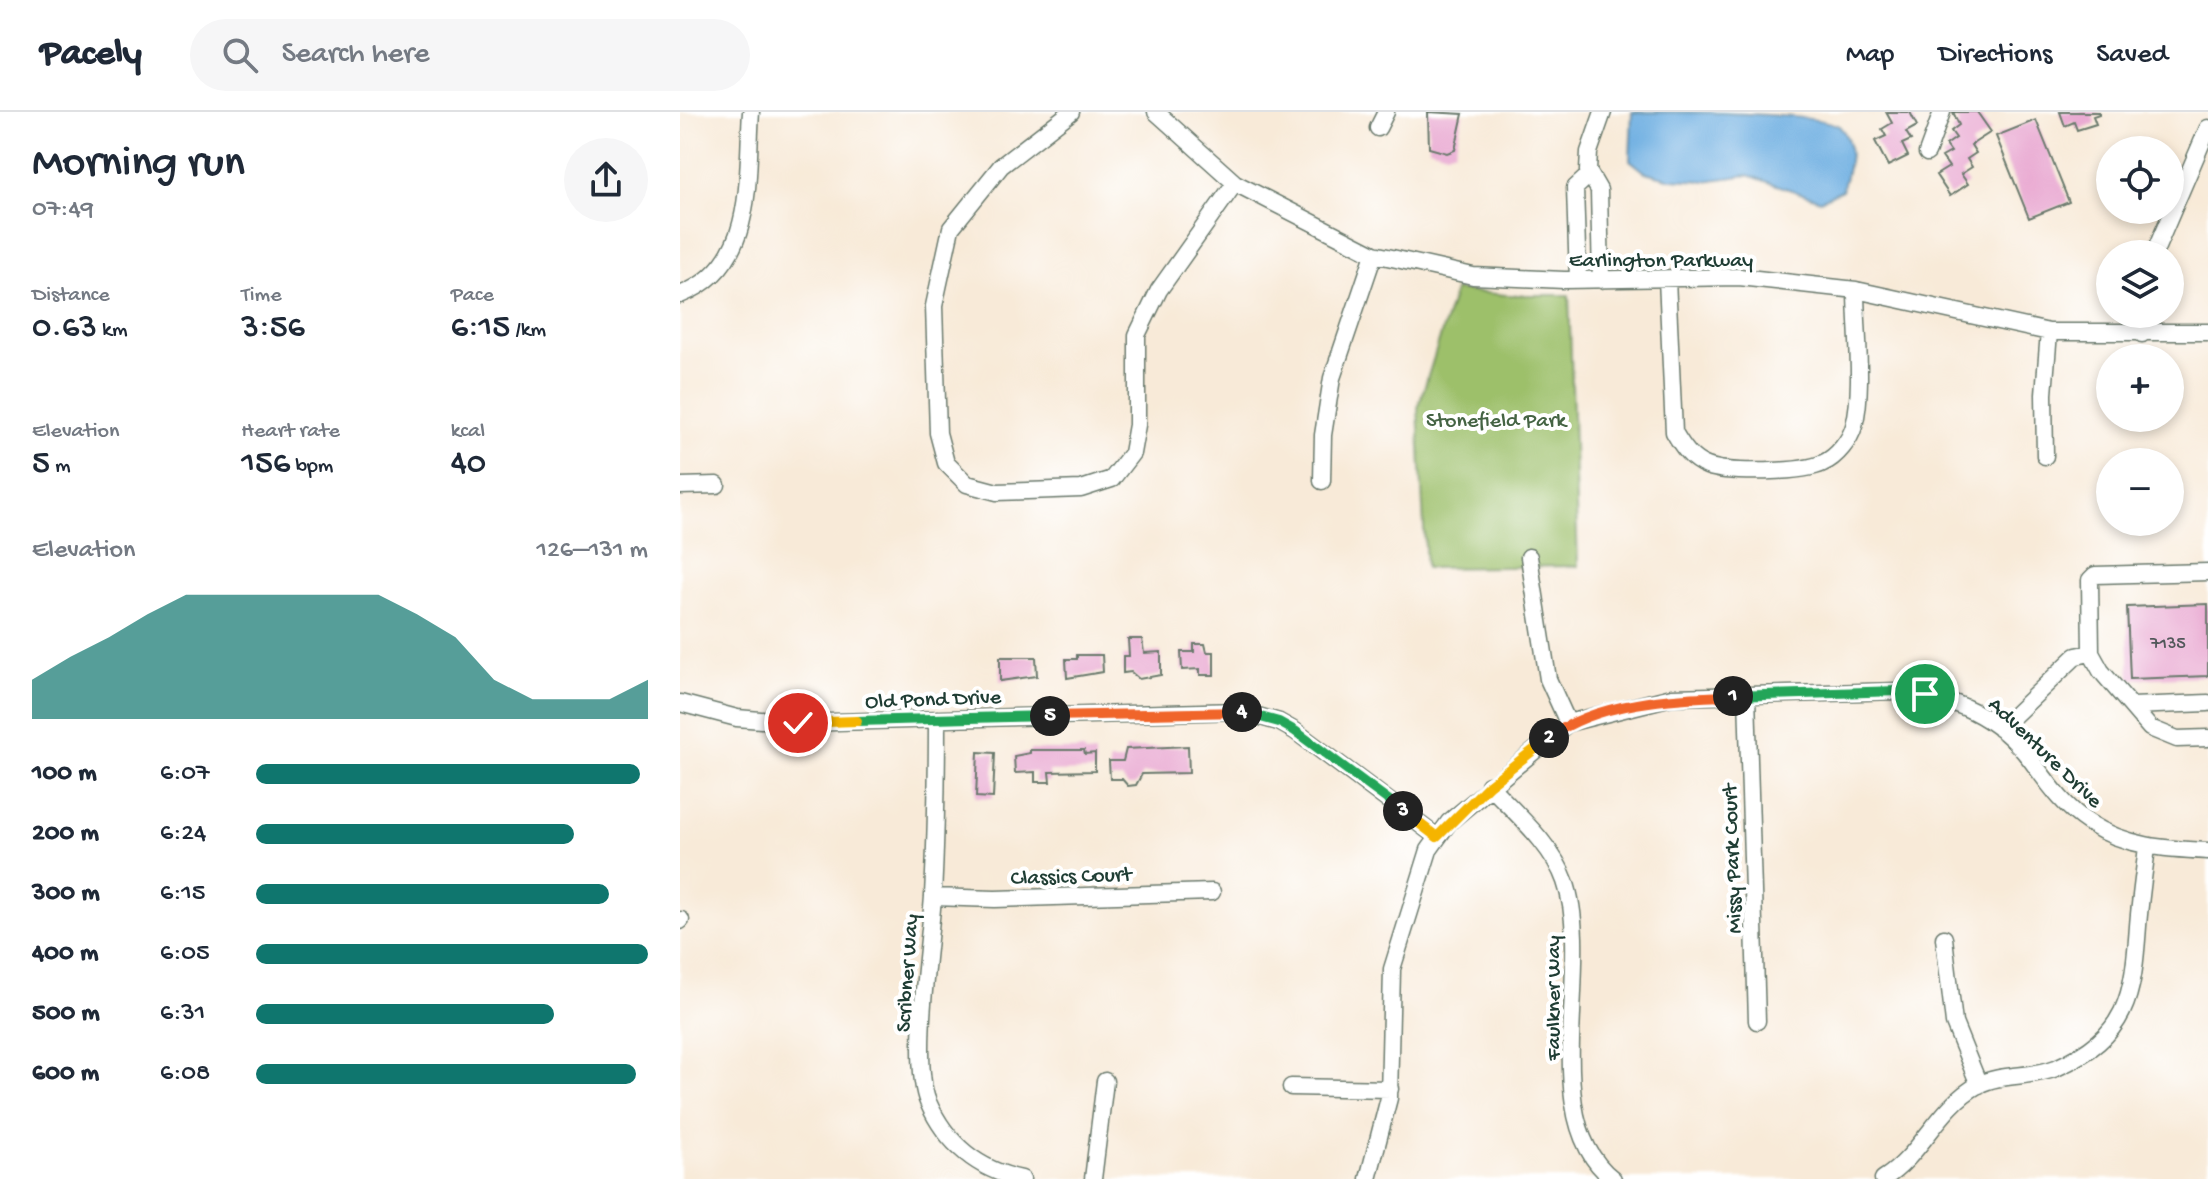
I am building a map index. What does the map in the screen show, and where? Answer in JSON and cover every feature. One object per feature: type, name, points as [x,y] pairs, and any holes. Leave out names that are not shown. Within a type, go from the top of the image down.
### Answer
[{"type":"street","points":[[680,295],[702,286],[734,251],[746,205],[749,112]]},
{"type":"street","points":[[1071,112],[1001,166],[951,228],[934,306],[938,433],[946,463],[967,484],[997,492],[1081,489],[1112,479],[1132,453],[1137,425],[1137,335],[1159,290],[1235,183]]},
{"type":"street","name":"Earlington Parkway","points":[[1156,112],[1235,183],[1374,254],[1473,276],[1578,280],[1739,277],[1856,290],[2049,332],[2208,332]]},
{"type":"street","points":[[1378,128],[1386,112]]},
{"type":"street","points":[[1601,280],[1599,190],[1588,176],[1589,152],[1603,112]]},
{"type":"street","points":[[1927,153],[1942,112]]},
{"type":"street","points":[[2160,240],[2208,128]]},
{"type":"street","points":[[1578,280],[1575,188],[1588,176]]},
{"type":"street","points":[[1322,481],[1323,435],[1332,378],[1374,254]]},
{"type":"street","points":[[1667,279],[1674,432],[1686,452],[1706,466],[1726,470],[1804,469],[1824,463],[1840,451],[1854,427],[1857,401],[1856,290]]},
{"type":"street","points":[[2142,328],[2142,334]]},
{"type":"street","points":[[2045,456],[2044,394],[2049,332]]},
{"type":"street","points":[[680,486],[717,485]]},
{"type":"street","points":[[1529,557],[1548,679],[1568,723]]},
{"type":"street","points":[[2208,572],[2091,576],[2091,653],[2101,671],[2150,728],[2161,735],[2208,738]]},
{"type":"street","points":[[2000,729],[2076,656],[2091,653]]},
{"type":"street","name":"Adventure Drive","points":[[1368,1179],[1390,1089],[1392,969],[1429,850],[1437,837],[1489,785],[1568,723],[1672,697],[1899,691],[1925,694],[1972,708],[2000,729],[2074,812],[2102,830],[2147,847],[2208,851]]},
{"type":"street","name":"Missy Park Court","points":[[1747,696],[1757,1021]]},
{"type":"street","name":"Old Pond Drive","points":[[680,703],[766,722],[1221,710],[1261,715],[1295,731],[1437,837]]},
{"type":"street","points":[[2132,706],[2208,703]]},
{"type":"street","name":"Scribner Way","points":[[937,719],[933,897],[921,1047],[927,1099],[952,1144],[995,1174],[1022,1179]]},
{"type":"street","name":"Faulkner Way","points":[[1489,785],[1534,833],[1564,879],[1575,934],[1574,1109],[1586,1145],[1606,1177]]},
{"type":"street","points":[[1883,1179],[1895,1172],[1946,1112],[1979,1085],[2052,1070],[2085,1054],[2114,1027],[2135,980],[2147,847]]},
{"type":"street","name":"Classics Court","points":[[933,897],[995,899],[1212,892]]},
{"type":"street","points":[[1944,938],[1954,1023],[1979,1085]]},
{"type":"street","points":[[1093,1179],[1105,1081]]},
{"type":"street","points":[[1291,1087],[1390,1089]]},
{"type":"green space","name":"Stonefield Park","points":[[1455,290],[1506,295],[1569,295],[1578,566],[1426,568],[1418,408]]},
{"type":"water","points":[[1632,112],[1773,115],[1825,121],[1839,126],[1845,133],[1849,149],[1842,190],[1820,200],[1748,175],[1705,181],[1672,179],[1645,172],[1630,160]]},
{"type":"building","points":[[1428,112],[1463,114],[1455,150],[1447,153],[1429,148]]},
{"type":"building","points":[[1886,112],[1910,112],[1917,126],[1906,132],[1911,140],[1902,144],[1908,156],[1888,166],[1875,141],[1886,136],[1882,129],[1892,123]]},
{"type":"building","points":[[1953,112],[1977,112],[1991,132],[1971,145],[1976,153],[1967,159],[1972,167],[1961,174],[1968,184],[1950,196],[1936,175],[1949,167],[1942,157],[1951,152],[1946,145],[1956,138],[1951,131],[1959,125]]},
{"type":"building","points":[[2060,112],[2099,114],[2093,116],[2096,124],[2077,130],[2074,122],[2065,126]]},
{"type":"building","points":[[2036,120],[2069,202],[2029,218],[1996,136]]},
{"type":"building","points":[[2208,604],[2208,676],[2130,679],[2127,607]]},
{"type":"building","points":[[1128,639],[1142,639],[1144,653],[1161,652],[1161,675],[1139,679],[1131,672],[1123,673],[1123,656],[1129,656]]},
{"type":"building","points":[[1194,644],[1205,644],[1207,652],[1214,652],[1214,675],[1200,675],[1200,669],[1182,670],[1181,652],[1194,652]]},
{"type":"building","points":[[1077,655],[1102,655],[1103,672],[1067,678],[1066,659],[1077,659]]},
{"type":"building","points":[[1000,657],[1036,657],[1037,676],[1000,681]]},
{"type":"building","points":[[1188,746],[1189,773],[1142,774],[1136,785],[1128,786],[1122,779],[1110,779],[1109,761],[1123,761],[1126,749]]},
{"type":"building","points":[[1030,750],[1084,750],[1085,754],[1095,753],[1095,771],[1049,772],[1050,782],[1035,782],[1035,772],[1015,773],[1014,756],[1030,753]]},
{"type":"building","points":[[978,752],[995,753],[993,798],[976,797]]},
{"type":"route","points":[[798,723],[1240,711],[1261,715],[1295,731],[1437,837],[1489,785],[1568,723],[1672,697],[1899,691],[1925,694]]}]
